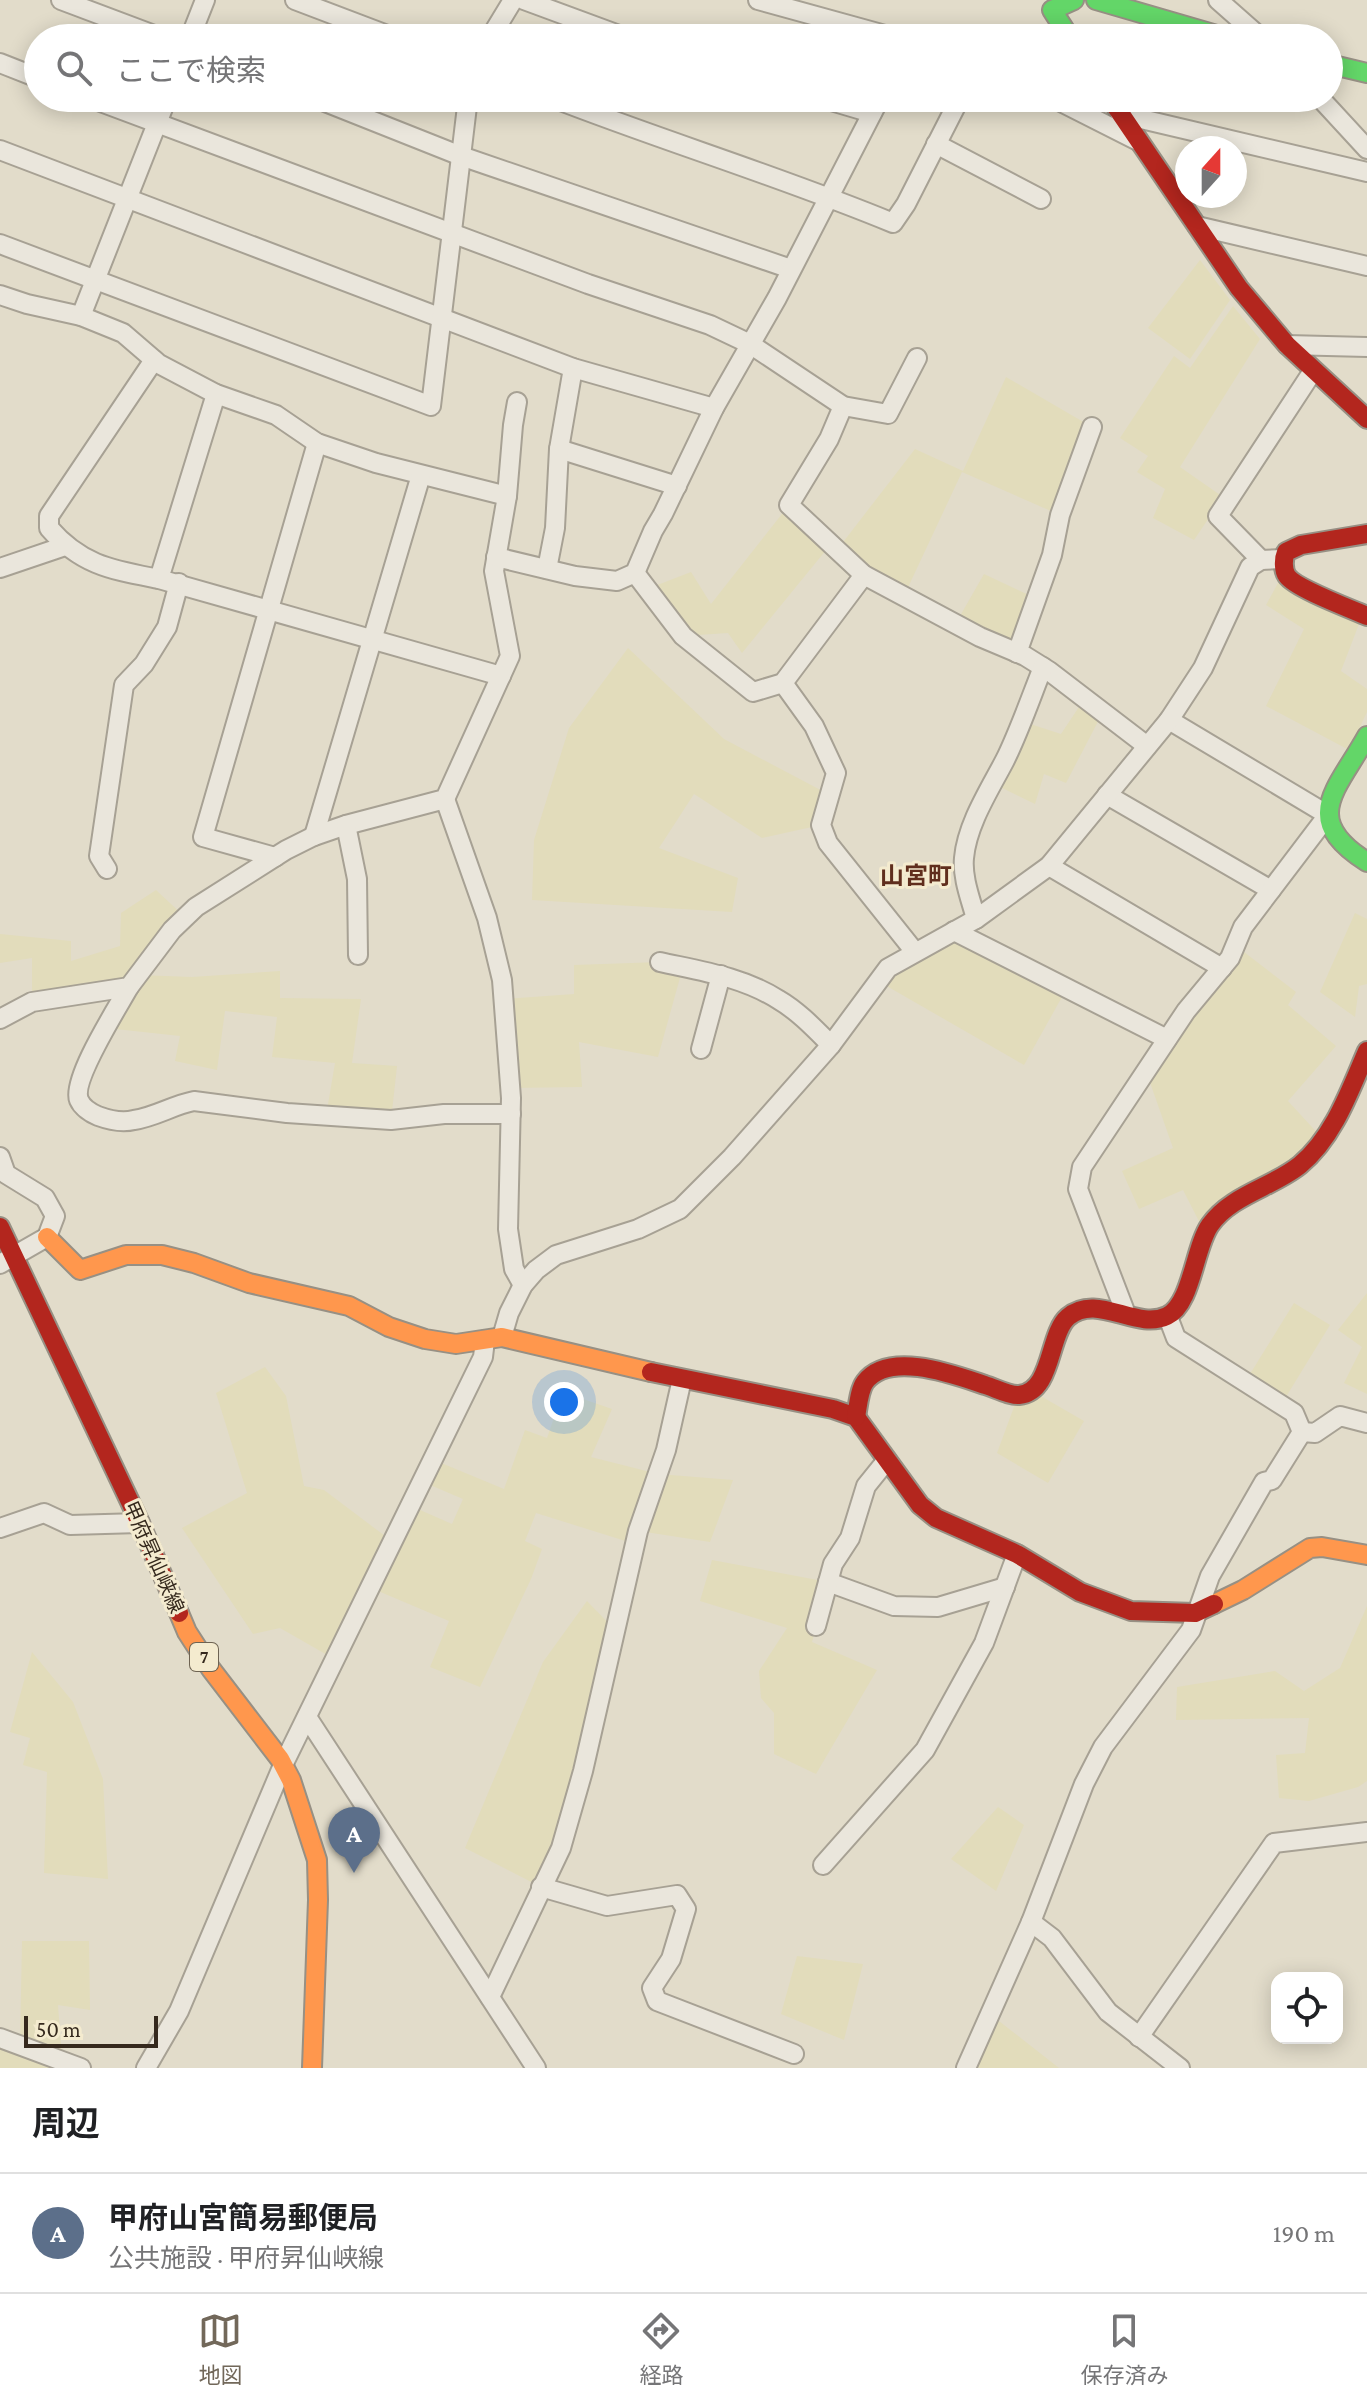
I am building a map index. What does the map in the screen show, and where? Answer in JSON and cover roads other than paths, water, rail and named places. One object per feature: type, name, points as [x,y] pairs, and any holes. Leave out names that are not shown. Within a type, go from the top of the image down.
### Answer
[{"type":"street","points":[[61,0],[125,24]]},
{"type":"street","points":[[196,24],[205,0]]},
{"type":"street","points":[[295,0],[358,24]]},
{"type":"street","points":[[498,24],[513,0]]},
{"type":"street","points":[[524,0],[589,24]]},
{"type":"street","points":[[758,0],[845,24]]},
{"type":"street","points":[[1061,24],[1047,3],[1074,0]]},
{"type":"street","points":[[1096,0],[1179,24]]},
{"type":"street","points":[[1218,0],[1245,24]]},
{"type":"street","points":[[0,63],[24,72]]},
{"type":"street","points":[[1343,67],[1367,73]]},
{"type":"street","points":[[128,112],[588,284],[710,325],[750,344],[843,406],[888,414],[917,358]]},
{"type":"street","points":[[81,316],[161,112]]},
{"type":"street","points":[[350,112],[461,156],[791,269]]},
{"type":"street","points":[[0,244],[431,406],[466,112]]},
{"type":"street","points":[[589,112],[829,197],[893,223],[906,204],[953,112]]},
{"type":"street","points":[[496,557],[575,576],[617,581],[635,573],[714,408],[872,112]]},
{"type":"street","points":[[1081,112],[1138,141]]},
{"type":"street","points":[[1333,112],[1367,149]]},
{"type":"street","points":[[1120,114],[1239,288],[1287,345],[1367,419]]},
{"type":"street","points":[[1120,114],[1367,172]]},
{"type":"street","points":[[936,144],[1041,199]]},
{"type":"street","points":[[0,150],[573,368],[714,408]]},
{"type":"street","points":[[1197,226],[1367,266]]},
{"type":"street","points":[[0,295],[81,316],[123,333],[154,360],[216,394],[276,415],[317,443],[376,463],[507,496]]},
{"type":"street","points":[[1287,345],[1367,347]]},
{"type":"street","points":[[154,360],[49,516],[49,528],[65,546],[105,569],[179,583],[501,676]]},
{"type":"street","points":[[547,569],[555,528],[559,449],[573,368]]},
{"type":"street","points":[[1261,560],[1218,516],[1313,371]]},
{"type":"street","points":[[159,579],[216,394]]},
{"type":"street","points":[[517,402],[507,496],[494,571],[510,656],[445,799],[487,918],[502,980],[511,1114],[508,1229],[514,1269],[523,1285]]},
{"type":"street","points":[[843,406],[829,439],[789,505],[864,575],[1043,667],[1147,746]]},
{"type":"street","points":[[1017,653],[1052,555],[1060,515],[1092,427]]},
{"type":"street","points":[[275,857],[203,837],[317,443]]},
{"type":"street","points":[[559,449],[677,486]]},
{"type":"street","points":[[314,836],[421,475]]},
{"type":"street","points":[[1367,534],[1301,545],[1286,552],[1283,559],[1287,576],[1298,585],[1367,616]]},
{"type":"street","points":[[0,568],[65,546]]},
{"type":"street","points":[[146,2068],[179,2011],[283,1765],[483,1357],[523,1285],[556,1255],[638,1229],[680,1209],[732,1157],[831,1045],[888,968],[976,919],[1049,866],[1169,720],[1203,668],[1250,567],[1261,560],[1283,559]]},
{"type":"street","points":[[635,573],[683,636],[753,692],[783,683],[864,575]]},
{"type":"street","points":[[107,869],[99,856],[124,685],[144,664],[167,627],[179,583]]},
{"type":"street","points":[[976,919],[964,860],[967,843],[1043,667]]},
{"type":"street","points":[[783,683],[814,726],[836,773],[821,825],[828,843],[915,952]]},
{"type":"street","points":[[1169,720],[1328,815],[1339,841],[1367,862]]},
{"type":"street","points":[[1126,1314],[1078,1189],[1087,1159],[1186,1011],[1230,958],[1243,927],[1328,815],[1334,796],[1367,736]]},
{"type":"street","points":[[1107,795],[1271,890]]},
{"type":"street","points":[[445,799],[314,836],[196,907],[172,930],[129,987],[84,1069],[78,1086],[79,1100],[90,1113],[111,1121],[135,1120],[194,1101],[287,1113],[391,1120],[444,1114],[511,1114]]},
{"type":"street","points":[[346,825],[357,879],[358,955]]},
{"type":"street","points":[[1049,866],[1222,968]]},
{"type":"street","points":[[954,931],[1167,1039]]},
{"type":"street","points":[[660,962],[747,983],[781,1000],[831,1045]]},
{"type":"street","points":[[701,1049],[721,975]]},
{"type":"street","points":[[0,1019],[32,1002],[129,987]]},
{"type":"street","points":[[856,1417],[863,1384],[875,1373],[896,1367],[918,1367],[951,1374],[1018,1396],[1032,1391],[1042,1379],[1065,1319],[1071,1313],[1081,1309],[1152,1319],[1168,1317],[1178,1307],[1197,1249],[1214,1220],[1300,1165],[1313,1153],[1331,1126],[1367,1051]]},
{"type":"street","points":[[0,1157],[6,1174],[45,1198],[55,1216],[47,1237],[7,1260]]},
{"type":"street","name":"甲府昇仙峡線","points":[[0,1227],[7,1260],[140,1523],[187,1632],[291,1780],[317,1860],[312,2068]]},
{"type":"street","points":[[47,1237],[80,1270],[126,1255],[162,1255],[249,1283],[349,1306],[389,1327],[425,1339],[456,1344],[494,1338],[833,1409],[856,1417],[920,1505],[936,1518],[1017,1554],[1080,1592],[1131,1611],[1195,1613],[1243,1590],[1310,1548],[1322,1547],[1367,1555]]},
{"type":"street","points":[[1168,1317],[1176,1338],[1294,1413],[1302,1432]]},
{"type":"street","points":[[490,1997],[561,1848],[583,1771],[638,1531],[666,1450],[682,1379]]},
{"type":"street","points":[[1302,1432],[1315,1433],[1340,1416],[1365,1416]]},
{"type":"street","points":[[966,2068],[1031,1922],[1084,1784],[1103,1747],[1191,1630],[1210,1576],[1264,1482],[1272,1480],[1302,1432]]},
{"type":"street","points":[[816,1626],[833,1564],[850,1538],[866,1486],[887,1460]]},
{"type":"street","points":[[0,1528],[44,1513],[70,1525],[140,1523]]},
{"type":"street","points":[[823,1865],[925,1750],[984,1643],[1017,1554]]},
{"type":"street","points":[[828,1582],[894,1606],[938,1607],[1005,1587]]},
{"type":"street","points":[[307,1717],[536,2068]]},
{"type":"street","points":[[1139,2037],[1274,1843],[1367,1832]]},
{"type":"street","points":[[541,1887],[607,1906],[677,1895],[686,1909],[671,1959],[652,1988],[657,2001],[794,2054]]},
{"type":"street","points":[[1031,1922],[1052,1938],[1108,2012],[1180,2068]]},
{"type":"street","points":[[0,2038],[81,2068]]},
{"type":"place","name":"甲府山宮簡易郵便局","points":[[354,1873]]},
{"type":"district","name":"山宮町","points":[[916,876]]}]
